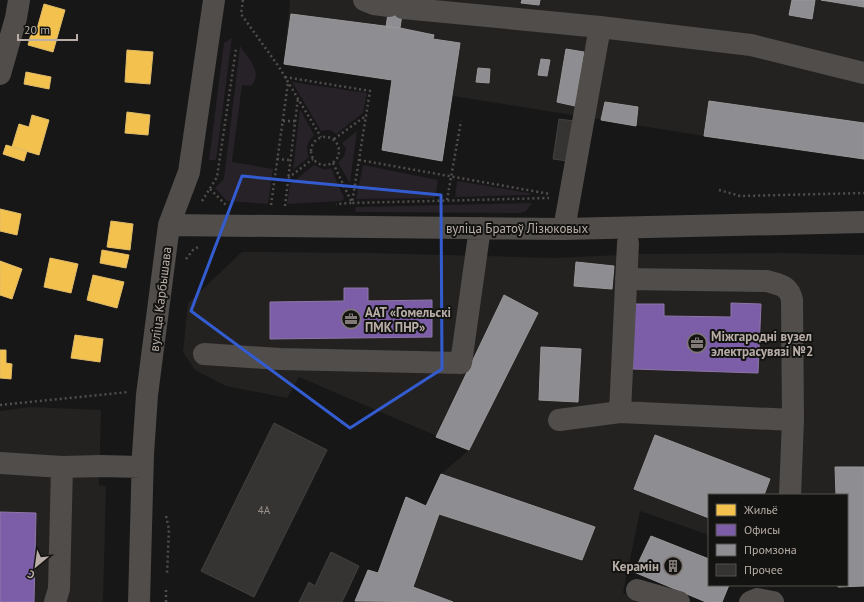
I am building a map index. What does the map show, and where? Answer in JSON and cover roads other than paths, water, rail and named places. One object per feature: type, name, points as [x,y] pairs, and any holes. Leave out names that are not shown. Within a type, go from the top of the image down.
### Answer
[{"type":"street","points":[[0,74],[16,18],[18,0]]},
{"type":"street","name":"вуліца Карбышава","points":[[139,602],[142,467],[148,396],[169,225],[189,172],[214,0]]},
{"type":"street","points":[[364,0],[374,4],[396,7],[600,27],[751,45],[864,73]]},
{"type":"street","points":[[564,229],[600,27]]},
{"type":"street","name":"вуліца Братоў Лізюковых","points":[[169,225],[564,229],[864,222]]},
{"type":"street","points":[[204,354],[280,359],[461,363],[480,228]]},
{"type":"street","points":[[620,412],[628,242]]},
{"type":"street","points":[[626,279],[767,281],[787,288],[791,293],[793,420],[790,494]]},
{"type":"street","points":[[559,420],[620,412],[793,420]]},
{"type":"street","points":[[0,463],[62,467],[142,467]]},
{"type":"street","points":[[55,602],[59,589],[62,467]]},
{"type":"street","points":[[637,590],[679,602]]},
{"type":"street","points":[[750,602],[757,598],[772,602]]},
{"type":"place","name":"ААТ «Гомельскі ПМК ПНР»","points":[[351,319]]},
{"type":"place","name":"Міжгародні вузел электрасувязі №2","points":[[697,343]]},
{"type":"place","name":"Керамін","points":[[673,566]]}]
